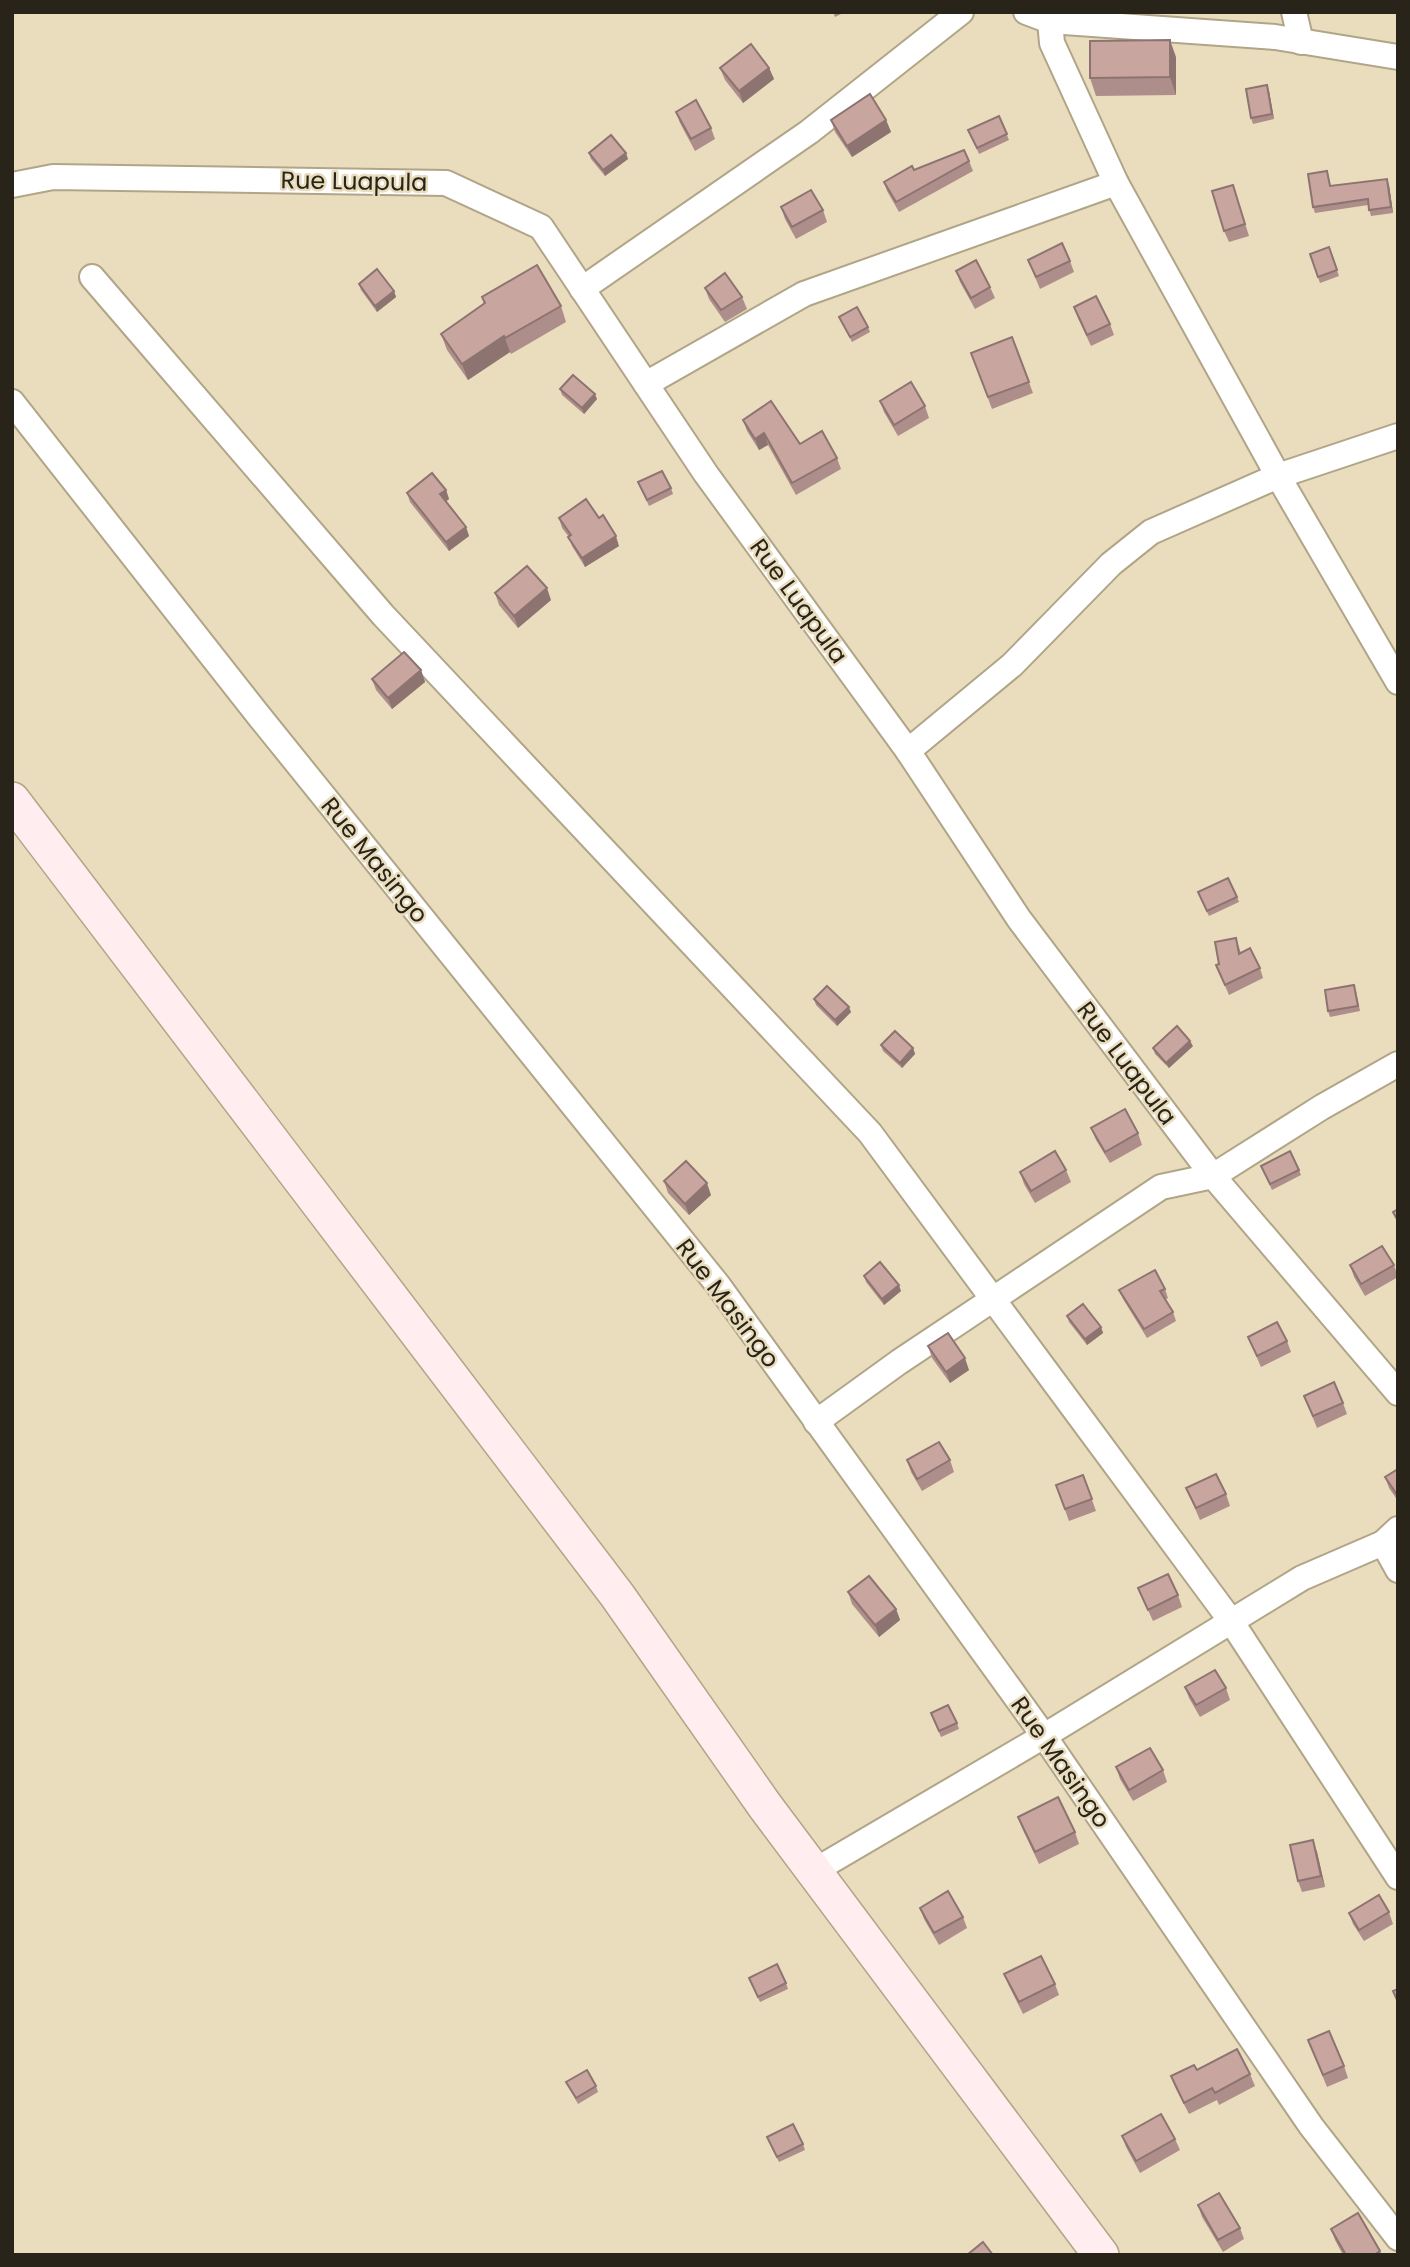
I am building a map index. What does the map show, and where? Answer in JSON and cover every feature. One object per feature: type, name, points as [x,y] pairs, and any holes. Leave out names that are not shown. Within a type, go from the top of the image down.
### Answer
[{"type":"main road","points":[[12,800],[617,1595],[765,1806],[1101,2255]]},
{"type":"street","points":[[582,289],[809,132],[961,12]]},
{"type":"street","points":[[1026,12],[1050,21],[1275,37],[1398,57]]},
{"type":"street","points":[[1294,12],[1301,42]]},
{"type":"street","points":[[1050,21],[1052,43],[1116,183],[1398,682]]},
{"type":"street","name":"Rue Luapula","points":[[12,185],[53,177],[446,183],[541,227],[706,474],[908,751],[1019,919],[1213,1176],[1398,1393]]},
{"type":"street","points":[[646,384],[804,294],[1116,183]]},
{"type":"street","points":[[92,277],[383,615],[870,1133],[1231,1621],[1398,1877]]},
{"type":"street","name":"Rue Masingo","points":[[12,402],[258,716],[718,1285],[1044,1736],[1311,2126],[1398,2238]]},
{"type":"street","points":[[908,751],[1012,665],[1111,564],[1151,532],[1279,475],[1398,436]]},
{"type":"street","points":[[816,1422],[899,1362],[1161,1187],[1213,1176],[1322,1107],[1398,1064]]},
{"type":"street","points":[[814,1871],[1044,1736],[1302,1578],[1390,1536],[1398,1570]]},
{"type":"building","points":[[1170,40],[1170,77],[1090,78],[1090,41]]},
{"type":"building","points":[[751,44],[769,68],[739,91],[720,68]]},
{"type":"building","points":[[1267,85],[1272,114],[1251,118],[1246,89]]},
{"type":"building","points":[[870,94],[886,120],[847,146],[831,120]]},
{"type":"building","points":[[696,100],[711,128],[691,139],[676,112]]},
{"type":"building","points":[[999,116],[1007,134],[977,148],[968,130]]},
{"type":"building","points":[[611,135],[626,153],[603,170],[589,153]]},
{"type":"building","points":[[964,150],[969,161],[896,202],[884,182],[912,166],[914,170]]},
{"type":"building","points":[[1327,171],[1330,186],[1387,179],[1391,207],[1369,210],[1368,199],[1313,207],[1308,174]]},
{"type":"building","points":[[1233,185],[1245,224],[1224,231],[1212,191]]},
{"type":"building","points":[[811,190],[823,210],[792,227],[781,207]]},
{"type":"building","points":[[1062,243],[1070,261],[1036,277],[1028,260]]},
{"type":"building","points":[[1329,247],[1337,270],[1318,277],[1310,254]]},
{"type":"building","points":[[976,260],[990,287],[971,298],[956,271]]},
{"type":"building","points":[[537,265],[561,306],[505,338],[504,336],[462,364],[441,334],[485,303],[482,297]]},
{"type":"building","points":[[377,269],[394,291],[375,306],[359,284]]},
{"type":"building","points":[[725,273],[742,297],[721,310],[705,288]]},
{"type":"building","points":[[1096,296],[1110,324],[1087,335],[1074,307]]},
{"type":"building","points":[[857,307],[868,327],[850,337],[839,317]]},
{"type":"building","points":[[1012,337],[1029,382],[988,397],[971,353]]},
{"type":"building","points":[[573,375],[595,394],[582,408],[560,389]]},
{"type":"building","points":[[911,382],[925,406],[894,425],[880,401]]},
{"type":"building","points":[[771,401],[800,444],[822,431],[837,458],[792,483],[764,433],[755,439],[743,420]]},
{"type":"building","points":[[662,471],[671,488],[647,500],[638,482]]},
{"type":"building","points":[[432,473],[446,490],[440,494],[466,527],[446,542],[407,493]]},
{"type":"building","points":[[586,499],[599,518],[603,515],[616,536],[582,558],[559,518]]},
{"type":"building","points":[[527,566],[547,588],[514,616],[495,593]]},
{"type":"building","points":[[404,652],[421,670],[388,698],[372,679]]},
{"type":"building","points":[[1228,878],[1237,897],[1207,911],[1198,892]]},
{"type":"building","points":[[1236,938],[1239,954],[1250,948],[1260,968],[1225,985],[1216,965],[1219,964],[1215,942]]},
{"type":"building","points":[[1354,985],[1358,1006],[1328,1011],[1325,990]]},
{"type":"building","points":[[827,986],[849,1007],[835,1020],[814,999]]},
{"type":"building","points":[[1177,1026],[1190,1041],[1166,1063],[1153,1048]]},
{"type":"building","points":[[895,1031],[913,1048],[900,1063],[881,1045]]},
{"type":"building","points":[[1125,1109],[1138,1133],[1105,1152],[1091,1128]]},
{"type":"building","points":[[1055,1151],[1066,1170],[1031,1191],[1020,1172]]},
{"type":"building","points":[[1290,1151],[1299,1170],[1270,1184],[1261,1166]]},
{"type":"building","points":[[686,1161],[707,1183],[685,1204],[664,1181]]},
{"type":"building","points":[[1382,1246],[1394,1265],[1361,1284],[1350,1265]]},
{"type":"building","points":[[880,1262],[899,1285],[882,1299],[864,1276]]},
{"type":"building","points":[[1155,1270],[1165,1289],[1160,1291],[1173,1312],[1144,1329],[1119,1290]]},
{"type":"building","points":[[1083,1304],[1101,1327],[1085,1339],[1067,1316]]},
{"type":"building","points":[[1277,1322],[1287,1341],[1257,1356],[1248,1337]]},
{"type":"building","points":[[948,1333],[965,1358],[946,1372],[928,1346]]},
{"type":"building","points":[[1334,1382],[1343,1403],[1313,1416],[1304,1396]]},
{"type":"building","points":[[939,1442],[950,1460],[917,1479],[907,1460]]},
{"type":"building","points":[[1398,1469],[1398,1496],[1385,1477]]},
{"type":"building","points":[[1216,1474],[1226,1494],[1196,1508],[1186,1488]]},
{"type":"building","points":[[1083,1475],[1092,1499],[1065,1509],[1056,1485]]},
{"type":"building","points":[[1168,1574],[1178,1595],[1148,1610],[1138,1588]]},
{"type":"building","points":[[869,1576],[896,1609],[875,1625],[848,1592]]},
{"type":"building","points":[[1215,1670],[1226,1688],[1196,1705],[1185,1687]]},
{"type":"building","points":[[948,1705],[957,1723],[939,1731],[931,1713]]},
{"type":"building","points":[[1150,1748],[1163,1770],[1129,1790],[1116,1767]]},
{"type":"building","points":[[1058,1797],[1075,1832],[1035,1852],[1018,1817]]},
{"type":"building","points":[[1313,1840],[1321,1876],[1298,1881],[1290,1845]]},
{"type":"building","points":[[948,1891],[963,1917],[934,1933],[920,1908]]},
{"type":"building","points":[[1379,1895],[1389,1912],[1359,1930],[1349,1913]]},
{"type":"building","points":[[1041,1956],[1055,1984],[1019,2002],[1004,1974]]},
{"type":"building","points":[[777,1964],[786,1983],[758,1997],[749,1978]]},
{"type":"building","points":[[1398,1989],[1398,2002],[1393,1991]]},
{"type":"building","points":[[1329,2031],[1344,2066],[1323,2075],[1308,2040]]},
{"type":"building","points":[[1237,2049],[1250,2074],[1215,2093],[1212,2088],[1184,2103],[1171,2076],[1194,2065],[1197,2070]]},
{"type":"building","points":[[587,2070],[596,2086],[576,2098],[566,2082]]},
{"type":"building","points":[[1161,2114],[1175,2139],[1136,2161],[1122,2136]]},
{"type":"building","points":[[793,2124],[803,2144],[777,2157],[767,2137]]},
{"type":"building","points":[[1219,2193],[1240,2228],[1218,2240],[1198,2205]]},
{"type":"building","points":[[1358,2213],[1380,2251],[1374,2255],[1346,2255],[1331,2229]]},
{"type":"building","points":[[983,2242],[993,2255],[967,2255]]}]
